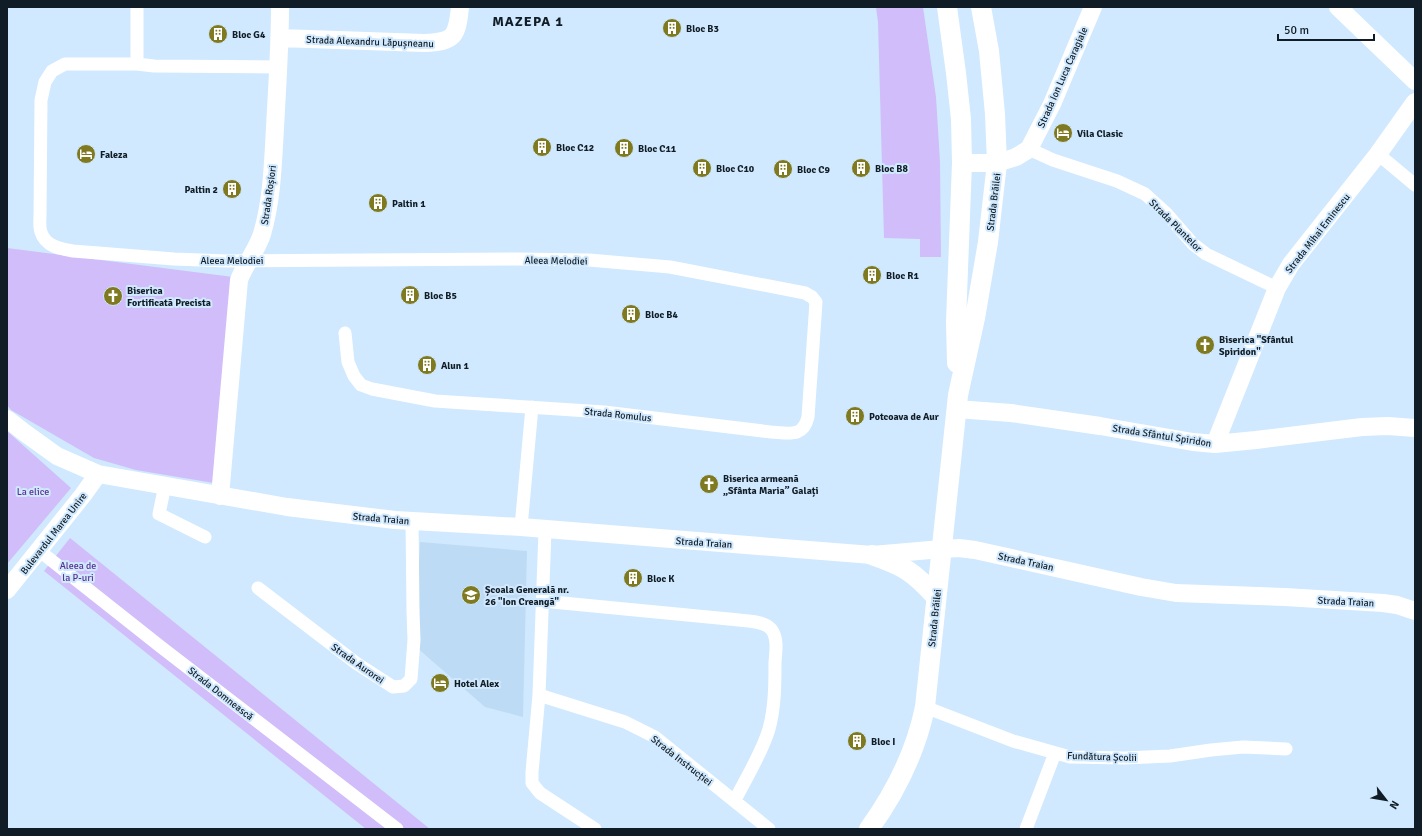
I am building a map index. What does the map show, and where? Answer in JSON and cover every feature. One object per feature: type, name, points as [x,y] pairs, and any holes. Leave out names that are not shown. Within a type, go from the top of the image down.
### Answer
[{"type":"main road","name":"Strada Brăilei","points":[[947,7],[961,119],[962,163],[956,322],[957,402]]},
{"type":"main road","name":"Strada Brăilei","points":[[869,829],[904,770],[919,732],[925,707],[957,402],[975,318],[987,249],[997,163],[995,114],[989,51],[981,7]]},
{"type":"main road","points":[[872,555],[892,562],[910,572],[936,597]]},
{"type":"street","points":[[136,64],[137,7]]},
{"type":"street","name":"Strada Roșiori","points":[[220,496],[239,280],[242,271],[250,261],[262,235],[271,186],[280,38],[280,7]]},
{"type":"street","name":"Strada Alexandru Lăpușneanu","points":[[280,38],[424,43],[443,42],[452,37],[457,30],[460,7]]},
{"type":"street","name":"Strada Ion Luca Caragiale","points":[[1029,149],[1052,104],[1093,7]]},
{"type":"street","points":[[1338,7],[1415,81]]},
{"type":"street","name":"Aleea Melodiei","points":[[278,68],[154,66],[136,64],[65,64],[52,71],[45,82],[41,100],[41,232],[47,242],[58,248],[73,251],[227,262],[517,259],[589,260],[670,267],[805,293],[812,297],[816,302]]},
{"type":"street","name":"Strada Mihai Eminescu","points":[[1215,444],[1277,288],[1291,264],[1378,154],[1415,102]]},
{"type":"street","points":[[962,163],[997,163],[1016,157],[1029,149]]},
{"type":"street","name":"Strada Plantelor","points":[[1029,149],[1054,160],[1117,181],[1145,194],[1166,213],[1193,244],[1206,254],[1277,288]]},
{"type":"street","points":[[1378,154],[1415,185]]},
{"type":"street","name":"Strada Romulus","points":[[345,333],[348,362],[354,376],[360,385],[372,389],[435,401],[604,412],[771,432],[798,432],[802,430],[806,424],[808,417],[816,302]]},
{"type":"street","name":"Strada Sfântul Spiridon","points":[[957,402],[1011,413],[1193,442],[1215,444],[1362,427],[1388,426],[1415,428]]},
{"type":"street","points":[[521,527],[532,407]]},
{"type":"street","name":"Strada Traian","points":[[7,418],[25,434],[57,456],[98,474],[286,507],[412,521],[521,527],[872,555],[959,548],[976,550],[1141,587],[1176,593],[1285,597],[1383,603],[1397,605],[1415,611]]},
{"type":"street","name":"Bulevardul Marea Unire","points":[[7,590],[98,474]]},
{"type":"street","points":[[165,486],[159,514],[205,537]]},
{"type":"street","name":"Strada Aurorei","points":[[258,588],[356,663],[393,687],[404,686],[411,679],[414,640],[412,521]]},
{"type":"street","points":[[545,530],[539,695],[532,783],[540,793],[595,829]]},
{"type":"street","name":"Strada Domnească","points":[[46,556],[161,647],[397,829]]},
{"type":"street","points":[[542,601],[739,620],[767,626],[771,629],[775,641],[775,691],[769,728],[756,759],[735,800]]},
{"type":"street","name":"Strada Instrucției","points":[[539,695],[636,727],[655,737],[706,779],[735,800],[769,829]]},
{"type":"street","name":"Fundătura Școlii","points":[[925,707],[1013,741],[1070,757],[1124,758],[1170,756],[1243,747],[1286,748]]},
{"type":"street","points":[[1026,829],[1055,753]]},
{"type":"shaded area","name":"Școala Generală nr. 26 \"Ion Creangă\"","points":[[420,542],[527,551],[523,717],[485,707],[415,646]]},
{"type":"green space","points":[[876,7],[923,7],[936,97],[940,162],[941,257],[920,257],[920,239],[884,238],[878,22]]},
{"type":"green space","points":[[7,248],[233,277],[214,483],[136,470],[94,458],[11,410],[7,405]]},
{"type":"green space","name":"La elice","points":[[7,431],[71,488],[7,564]]},
{"type":"green space","name":"Aleea de la P-uri","points":[[70,538],[430,829],[366,829],[44,571]]},
{"type":"place","name":"Bloc B3","points":[[672,28]]},
{"type":"place","name":"Bloc G4","points":[[218,34]]},
{"type":"place","name":"Vila Clasic","points":[[1063,133]]},
{"type":"place","name":"Bloc C12","points":[[542,147]]},
{"type":"place","name":"Bloc C11","points":[[624,148]]},
{"type":"place","name":"Faleza","points":[[86,154]]},
{"type":"place","name":"Bloc C10","points":[[702,168]]},
{"type":"place","name":"Bloc B8","points":[[861,168]]},
{"type":"place","name":"Bloc C9","points":[[783,169]]},
{"type":"place","name":"Paltin 2","points":[[232,189]]},
{"type":"place","name":"Paltin 1","points":[[378,203]]},
{"type":"place","name":"Bloc R1","points":[[872,275]]},
{"type":"place","name":"Bloc B5","points":[[410,295]]},
{"type":"place","name":"Biserica Fortificată Precista","points":[[113,296]]},
{"type":"place","name":"Bloc B4","points":[[631,314]]},
{"type":"place","name":"Biserica \"Sfântul Spiridon\"","points":[[1205,345]]},
{"type":"place","name":"Alun 1","points":[[427,365]]},
{"type":"place","name":"Potcoava de Aur","points":[[855,416]]},
{"type":"place","name":"Biserica armeană „Sfânta Maria” Galați","points":[[709,484]]},
{"type":"place","name":"Bloc K","points":[[633,578]]},
{"type":"place","name":"Școala Generală nr. 26 \"Ion Creangă\"","points":[[471,595]]},
{"type":"place","name":"Hotel Alex","points":[[440,683]]},
{"type":"place","name":"Bloc I","points":[[857,741]]},
{"type":"district","name":"MAZEPA 1","points":[[528,21]]}]
